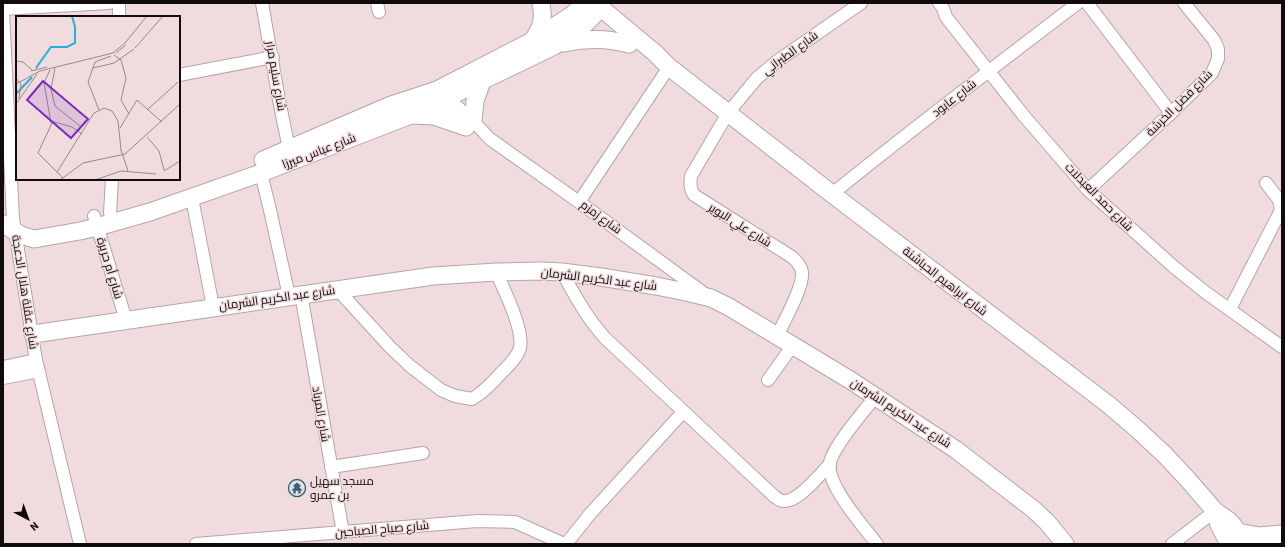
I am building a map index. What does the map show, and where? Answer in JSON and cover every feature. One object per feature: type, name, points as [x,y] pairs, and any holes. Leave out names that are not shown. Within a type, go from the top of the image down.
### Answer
[{"type":"street","points":[[3,10],[109,3]]},
{"type":"street","points":[[119,3],[119,16]]},
{"type":"street","name":"شارع سليم مرار","points":[[262,3],[289,149]]},
{"type":"street","points":[[532,41],[542,22],[543,11],[541,3]]},
{"type":"street","name":"شارع الطبراني","points":[[728,113],[757,78],[776,62],[861,3]]},
{"type":"street","name":"شارع حمد العبدلات","points":[[930,3],[935,9],[946,16]]},
{"type":"street","name":"شارع حمد العبدلات","points":[[939,3],[946,16],[1024,116],[1088,190],[1174,267],[1282,346]]},
{"type":"street","name":"شارع عابود","points":[[832,194],[989,70],[1078,3]]},
{"type":"street","points":[[1087,3],[1171,113]]},
{"type":"street","name":"شارع فضل الخرشة","points":[[1088,190],[1212,73],[1218,60],[1218,50],[1214,40],[1184,3]]},
{"type":"street","name":"شارع عباس ميرزا","points":[[9,222],[24,226],[38,227],[100,219],[148,203],[191,194],[260,174],[411,114],[572,15],[588,7]]},
{"type":"street","name":"شارع عباس ميرزا","points":[[191,194],[257,163],[391,106],[440,95],[482,81],[554,46],[581,28],[588,7]]},
{"type":"street","name":"شارع ابراهيم الحباشنة","points":[[588,7],[629,44],[651,58],[666,65]]},
{"type":"street","name":"شارع ابراهيم الحباشنة","points":[[588,7],[655,53],[666,65],[1114,410],[1165,455],[1214,511],[1218,524],[1237,540]]},
{"type":"street","name":"شارع عقلة هلال الدعجة","points":[[3,10],[9,222],[33,334],[37,365],[80,544]]},
{"type":"street","points":[[554,46],[586,39],[608,40],[629,44]]},
{"type":"street","points":[[180,75],[273,57]]},
{"type":"street","points":[[580,202],[666,65]]},
{"type":"street","points":[[411,114],[434,116],[470,124],[475,101],[482,81]]},
{"type":"street","name":"شارع زمزم","points":[[440,95],[449,110],[580,202],[711,298]]},
{"type":"street","name":"شارع علي البوير","points":[[728,113],[691,176],[690,190],[698,199],[792,256],[802,270],[802,279],[777,336]]},
{"type":"street","name":"شارع المرباد","points":[[260,174],[295,295],[343,532]]},
{"type":"street","points":[[100,219],[112,180]]},
{"type":"street","points":[[1230,309],[1281,210],[1279,200],[1266,183]]},
{"type":"street","points":[[191,194],[213,307]]},
{"type":"street","name":"شارع أم حريرة","points":[[100,219],[126,320]]},
{"type":"street","name":"شارع عبد الكريم الشرمان","points":[[33,334],[433,276],[541,271],[562,272],[656,286],[711,298],[793,345],[876,396],[955,449],[1014,493],[1047,522],[1065,544]]},
{"type":"street","points":[[338,290],[390,347],[410,366],[441,390],[455,396],[472,399],[482,393],[514,360],[520,349],[521,340],[518,327],[496,272]]},
{"type":"street","points":[[562,272],[582,310],[593,325],[614,348],[775,497],[782,501],[791,500],[797,496],[830,464],[835,451],[847,433],[876,396]]},
{"type":"street","points":[[768,380],[793,345]]},
{"type":"street","points":[[3,367],[37,365]]},
{"type":"street","points":[[3,378],[37,365]]},
{"type":"street","points":[[565,544],[590,514],[683,412]]},
{"type":"street","points":[[331,467],[423,453]]},
{"type":"street","points":[[830,464],[832,477],[837,491],[876,544]]},
{"type":"street","points":[[1172,544],[1214,511]]},
{"type":"street","name":"شارع صياح الصباحين","points":[[196,544],[477,521],[504,521],[522,524],[565,544]]},
{"type":"street","points":[[1237,540],[1282,534]]},
{"type":"place","name":"مسجد سهيل بن عمرو","points":[[297,488]]}]
